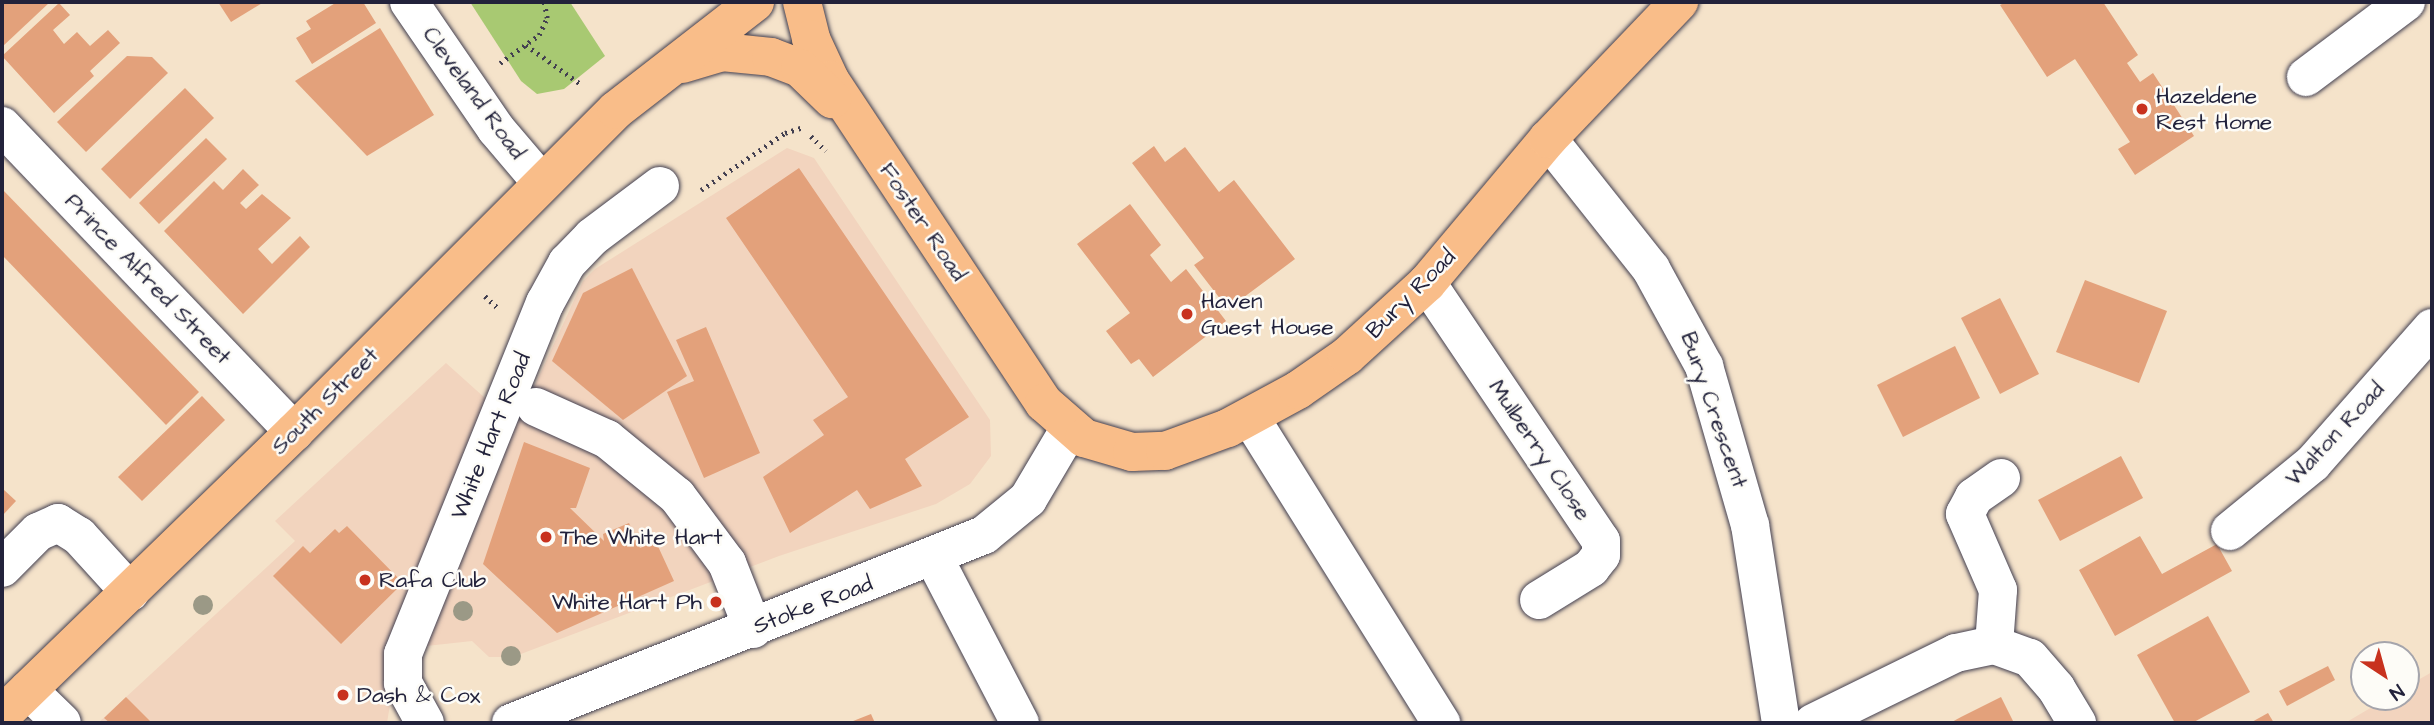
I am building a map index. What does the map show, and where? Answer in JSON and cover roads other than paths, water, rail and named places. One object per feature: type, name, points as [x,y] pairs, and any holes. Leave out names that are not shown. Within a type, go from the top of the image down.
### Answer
[{"type":"main road","name":"South Street","points":[[15,702],[294,432],[542,183],[645,84],[755,2]]},
{"type":"main road","name":"Foster Road","points":[[802,2],[818,56],[860,129],[1033,388],[1070,428]]},
{"type":"main road","name":"Bury Road","points":[[1070,428],[1115,449],[1155,451],[1209,436],[1250,417],[1348,356],[1427,283],[1548,139],[1679,2]]},
{"type":"main road","name":"South Street","points":[[645,84],[706,54],[771,57],[810,75],[860,129]]},
{"type":"street","name":"Cleveland Road","points":[[408,2],[496,128],[542,183]]},
{"type":"street","points":[[2306,77],[2406,2]]},
{"type":"street","name":"Prince Alfred Street","points":[[2,127],[294,432]]},
{"type":"street","name":"Bury Crescent","points":[[1548,139],[1651,269],[1704,366],[1726,432],[1749,525],[1781,723]]},
{"type":"street","name":"White Hart Road","points":[[425,723],[403,684],[404,654],[545,303],[567,263],[592,237],[655,189]]},
{"type":"street","name":"Mulberry Close","points":[[1427,283],[1601,541],[1601,555],[1591,568],[1539,600]]},
{"type":"street","name":"Walton Road","points":[[2230,531],[2313,463],[2432,328]]},
{"type":"street","points":[[536,407],[607,439],[677,496],[727,563],[753,629]]},
{"type":"street","points":[[1250,417],[1441,723]]},
{"type":"street","name":"Stoke Road","points":[[510,723],[934,558],[984,535],[1017,511],[1037,487],[1070,428]]},
{"type":"street","points":[[1994,645],[1998,590],[1965,514],[1974,497],[2001,478]]},
{"type":"street","points":[[2,568],[38,532],[58,523],[79,536],[130,592]]},
{"type":"street","points":[[934,558],[1020,723]]},
{"type":"street","points":[[1813,723],[1956,653],[1994,645],[2030,658],[2056,688],[2077,723]]},
{"type":"street","points":[[15,702],[62,723]]},
{"type":"place","name":"Hazeldene Rest Home","points":[[2142,109]]},
{"type":"place","name":"Haven Guest House","points":[[1187,314]]},
{"type":"place","name":"The White Hart","points":[[546,537]]},
{"type":"place","name":"Rafa Club","points":[[365,580]]},
{"type":"place","name":"White Hart Ph","points":[[716,602]]},
{"type":"place","name":"Dash & Cox","points":[[343,695]]}]
